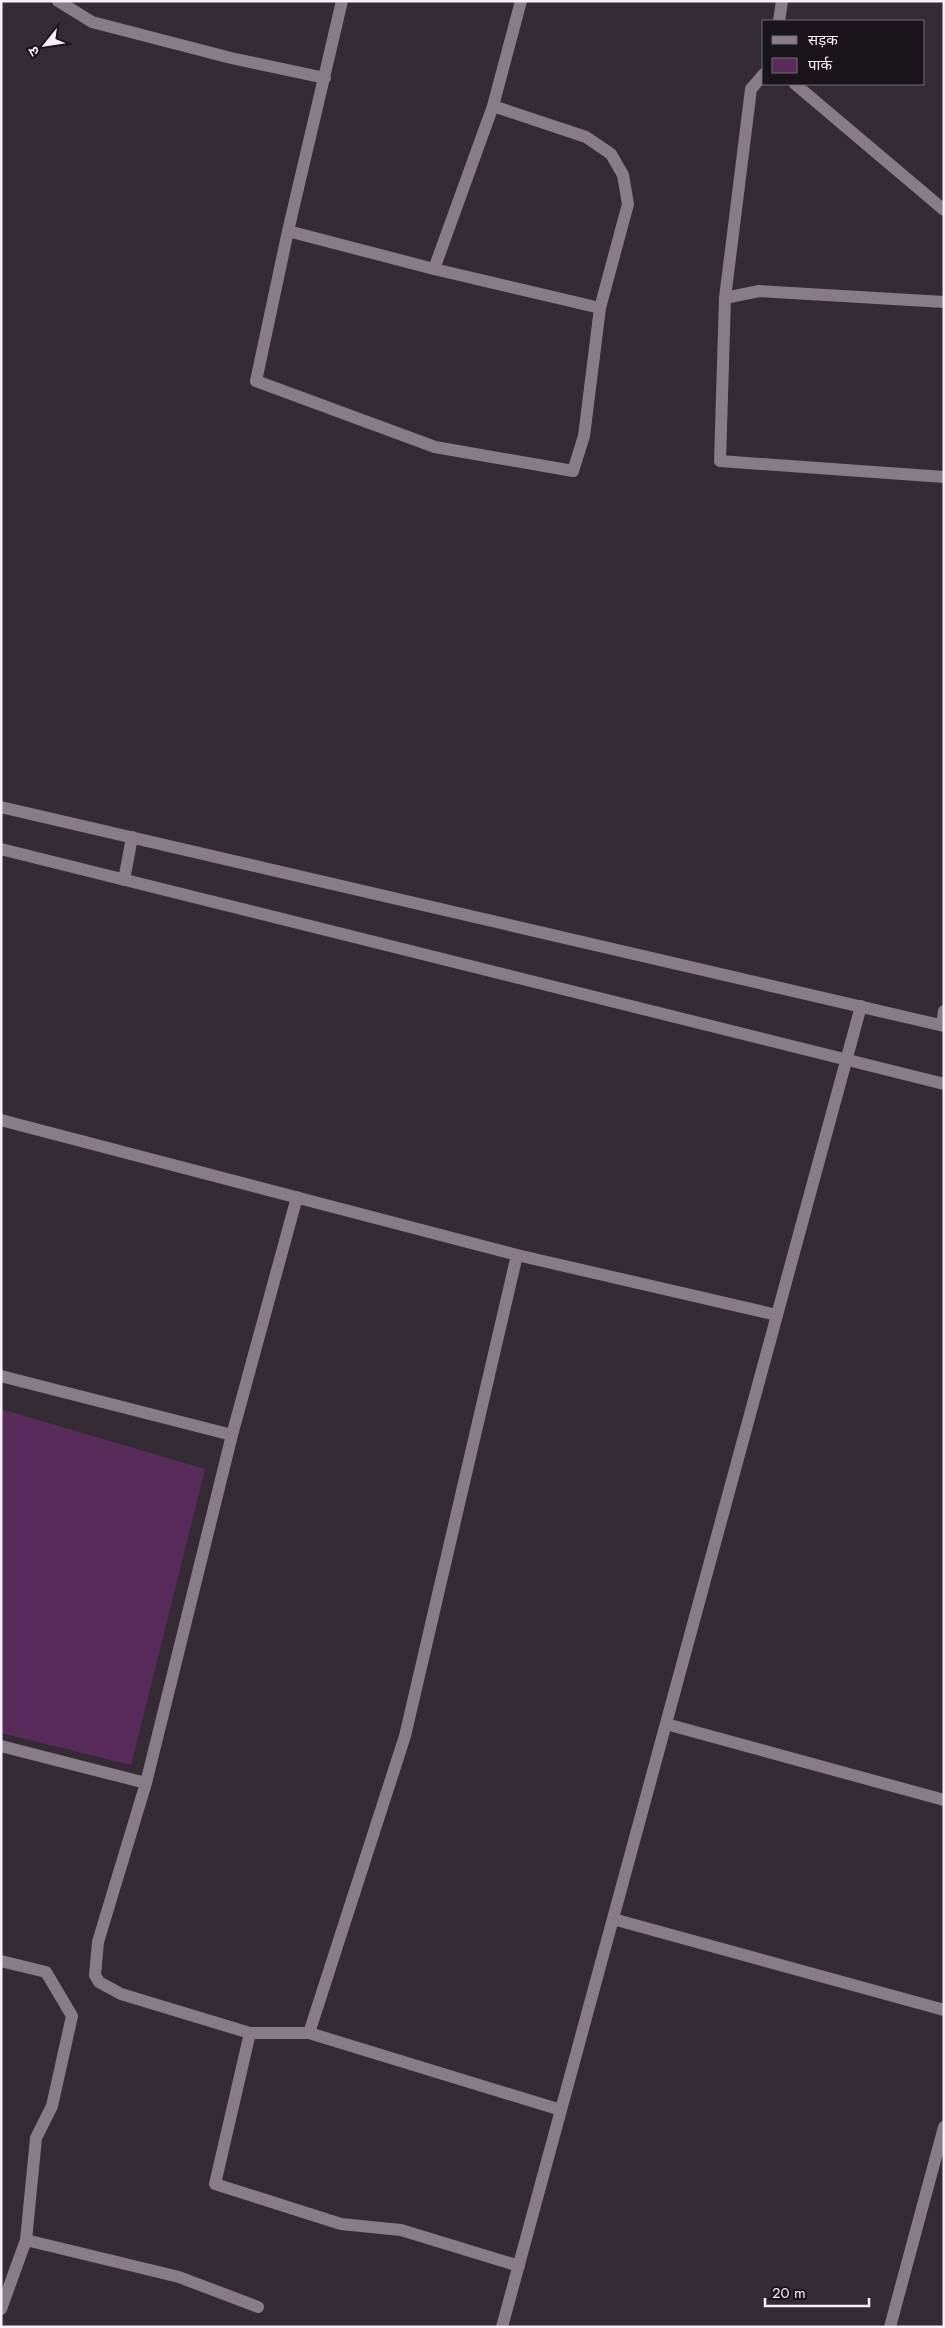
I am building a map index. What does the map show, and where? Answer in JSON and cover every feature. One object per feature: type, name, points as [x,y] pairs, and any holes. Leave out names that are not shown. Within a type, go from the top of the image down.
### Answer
[{"type":"street","points":[[58,1],[92,22],[231,58],[325,78]]},
{"type":"street","points":[[342,1],[288,231],[256,381],[435,447],[573,471],[584,436],[600,308],[628,204],[623,176],[611,154],[586,137],[493,106]]},
{"type":"street","points":[[434,269],[493,106],[521,1]]},
{"type":"street","points":[[779,20],[782,1]]},
{"type":"street","points":[[762,76],[751,89],[726,298],[720,461],[944,477]]},
{"type":"street","points":[[796,85],[944,210]]},
{"type":"street","points":[[288,231],[434,269],[600,308]]},
{"type":"street","points":[[726,298],[759,291],[944,302]]},
{"type":"street","points":[[1,807],[943,1025],[944,1011]]},
{"type":"street","points":[[124,880],[132,837]]},
{"type":"street","points":[[1,849],[944,1084]]},
{"type":"street","points":[[502,2327],[861,1006]]},
{"type":"street","points":[[1,1120],[517,1255],[777,1315]]},
{"type":"street","points":[[297,1197],[232,1435],[146,1783],[98,1942],[95,1975],[99,1982],[121,1994],[250,2033],[309,2033],[561,2110]]},
{"type":"street","points":[[309,2033],[405,1736],[517,1255]]},
{"type":"street","points":[[1,1376],[232,1435]]},
{"type":"street","points":[[666,1724],[944,1800]]},
{"type":"street","points":[[1,1746],[146,1783]]},
{"type":"street","points":[[613,1919],[944,2010]]},
{"type":"street","points":[[1,1961],[46,1972],[72,2016],[52,2106],[36,2138],[26,2240],[1,2309]]},
{"type":"street","points":[[250,2033],[215,2184],[342,2224],[401,2230],[518,2266]]},
{"type":"street","points":[[890,2327],[944,2127]]},
{"type":"street","points":[[26,2240],[179,2277],[258,2306]]},
{"type":"green space","points":[[1,1409],[205,1469],[131,1765],[1,1733]]}]
